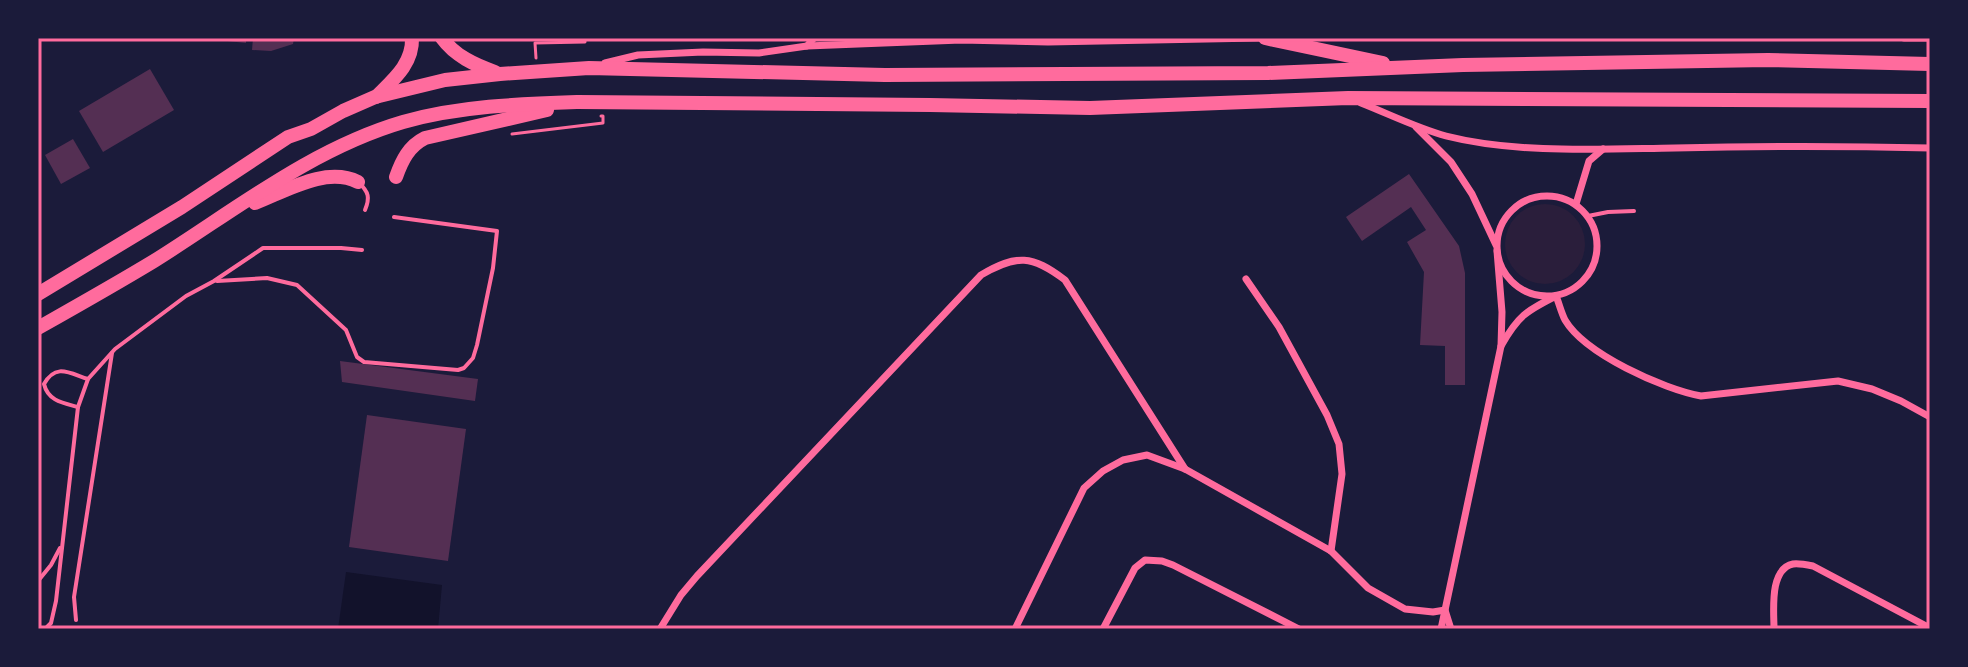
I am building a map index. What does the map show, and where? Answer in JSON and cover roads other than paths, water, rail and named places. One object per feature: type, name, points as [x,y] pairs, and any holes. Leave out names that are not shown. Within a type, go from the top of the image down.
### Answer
[{"type":"highway","points":[[375,97],[404,66],[410,56],[412,38]]},
{"type":"highway","points":[[442,38],[464,58],[500,74]]},
{"type":"highway","points":[[1262,38],[1403,67]]},
{"type":"highway","points":[[38,294],[182,207],[288,137],[375,97],[445,80],[589,68],[885,75],[1268,73],[1403,67],[1768,60],[1930,64]]},
{"type":"highway","points":[[38,328],[154,261],[294,171],[328,153],[401,123],[469,109],[578,102],[1090,108],[1348,98],[1930,101]]},
{"type":"highway","points":[[396,177],[408,151],[425,138],[578,102]]},
{"type":"highway","points":[[221,217],[321,177],[342,176],[358,182]]},
{"type":"street","points":[[807,46],[814,38]]},
{"type":"street","points":[[589,68],[638,55],[759,53],[807,46],[961,40],[1048,42],[1262,38]]},
{"type":"street","points":[[1904,38],[1930,38]]},
{"type":"street","points":[[1348,98],[1446,136],[1496,145],[1603,149],[1821,145],[1930,148]]},
{"type":"street","points":[[1415,125],[1451,162],[1472,194],[1497,249],[1501,267],[1511,281],[1524,291],[1540,296],[1556,296]]},
{"type":"street","points":[[1576,204],[1589,161],[1603,149]]},
{"type":"street","points":[[1441,629],[1501,346],[1498,233],[1503,220],[1523,201],[1550,196],[1576,204],[1588,216],[1595,231],[1598,248],[1594,265],[1585,279],[1572,290],[1529,309],[1519,317],[1501,346]]},
{"type":"street","points":[[660,629],[681,595],[708,564],[981,275],[1003,262],[1024,260],[1046,265],[1065,280],[1185,469]]},
{"type":"street","points":[[1246,279],[1279,327],[1327,415],[1339,444],[1342,474],[1331,551]]},
{"type":"street","points":[[1556,296],[1566,321],[1599,352],[1680,392],[1701,396],[1838,381],[1872,389],[1930,417]]},
{"type":"street","points":[[1015,629],[1084,488],[1103,471],[1123,460],[1147,455],[1185,469],[1331,551],[1368,588],[1405,609],[1445,610]]},
{"type":"street","points":[[1103,629],[1135,568],[1145,560],[1173,565],[1296,628]]},
{"type":"street","points":[[1774,629],[1777,577],[1793,564],[1813,566],[1930,628]]},
{"type":"street","points":[[1445,610],[1451,629]]},
{"type":"lane","points":[[358,182],[368,193],[365,210]]},
{"type":"lane","points":[[1588,216],[1634,211]]},
{"type":"lane","points":[[214,281],[267,278],[297,285],[346,330],[357,357],[364,362],[464,368],[473,358],[477,345],[493,268],[497,231],[394,217]]},
{"type":"lane","points":[[45,629],[51,623],[56,601],[78,407],[88,379],[112,352],[186,296],[263,248],[362,250]]},
{"type":"lane","points":[[76,620],[74,597],[112,352]]},
{"type":"lane","points":[[78,407],[55,400],[46,393],[44,384],[49,375],[63,370],[88,379]]},
{"type":"lane","points":[[38,581],[61,545]]}]
